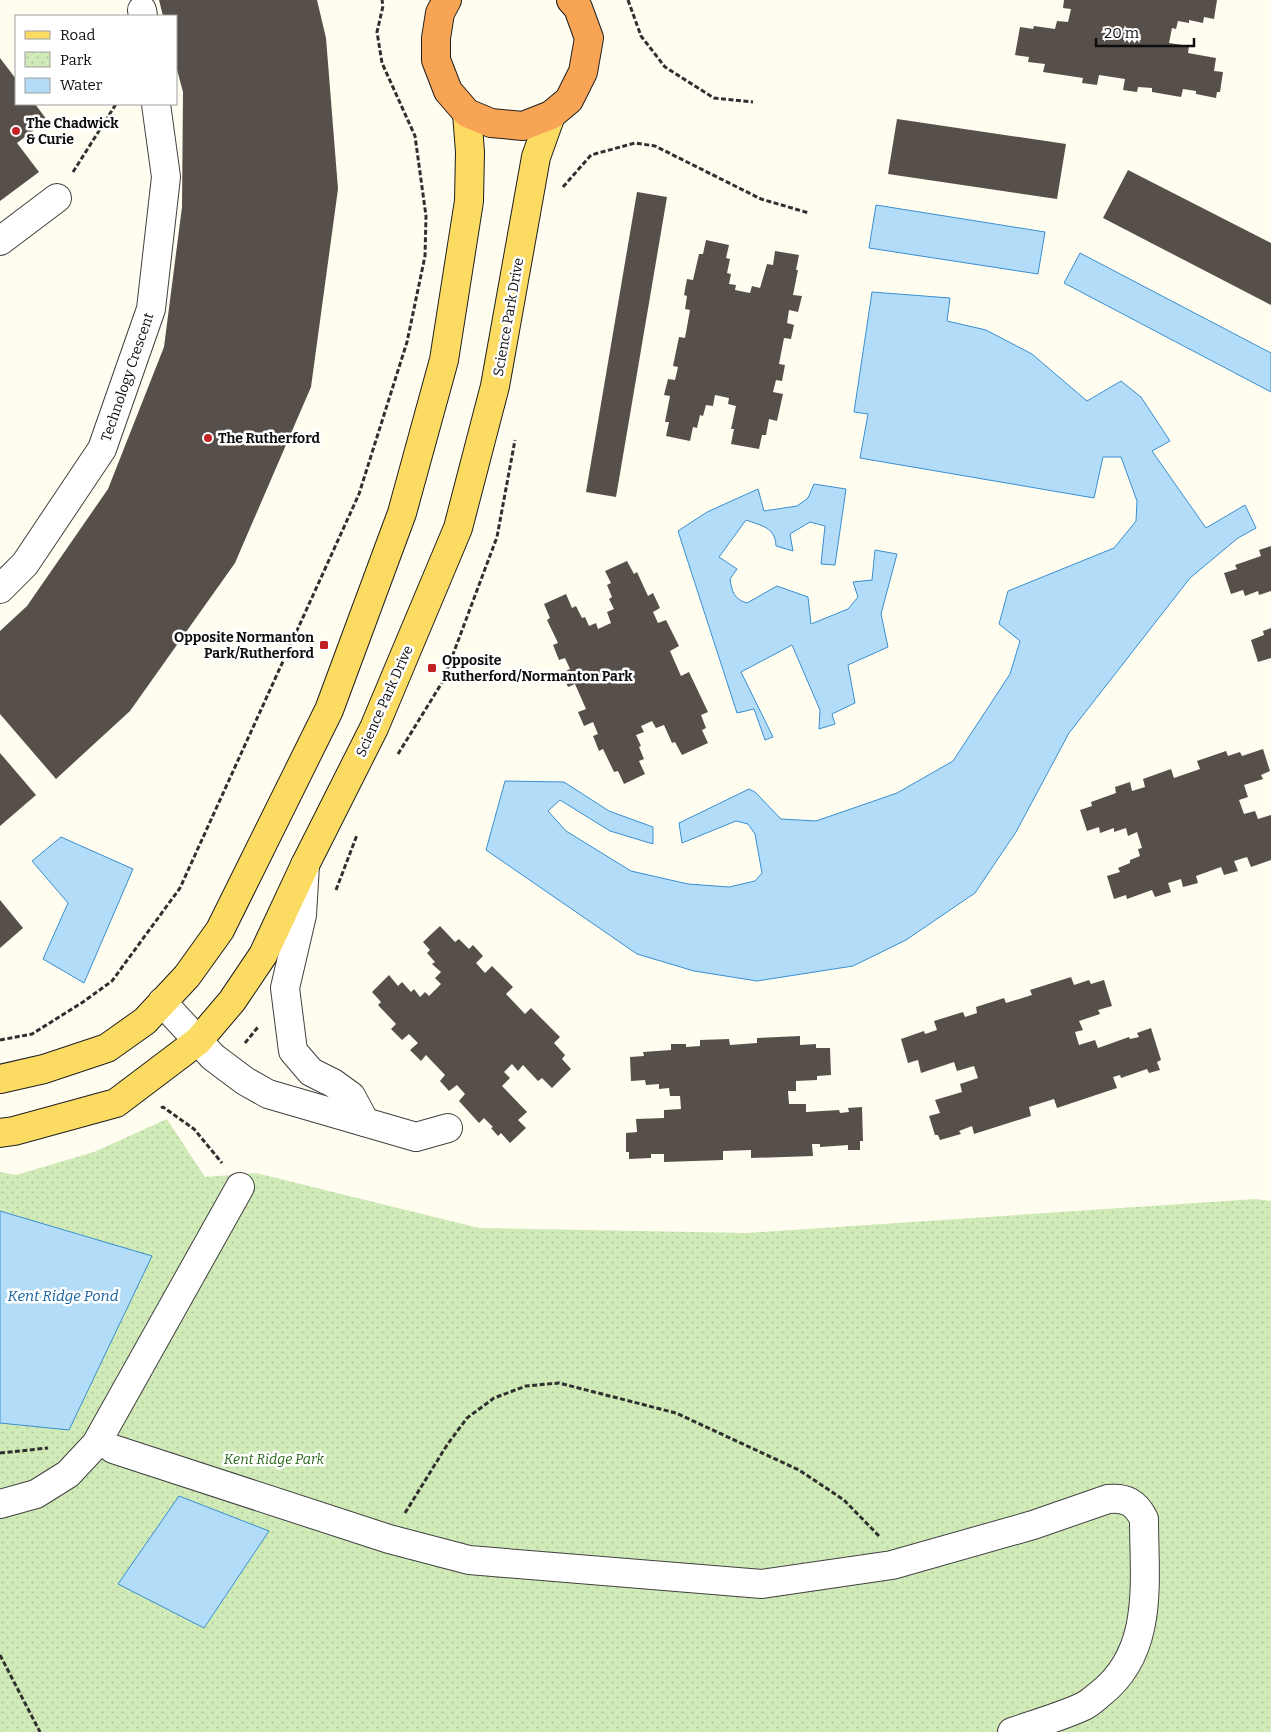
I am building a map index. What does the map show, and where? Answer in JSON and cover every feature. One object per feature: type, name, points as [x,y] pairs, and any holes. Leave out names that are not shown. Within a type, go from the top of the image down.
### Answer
[{"type":"highway","points":[[447,0],[440,14],[437,30],[436,60],[448,91],[466,113],[491,123],[523,126],[551,114],[570,100],[583,72],[589,38],[578,8],[571,0]]},
{"type":"main road","points":[[0,1079],[44,1069],[107,1048],[145,1021],[187,976],[220,930],[329,710],[402,514],[444,360],[469,201],[470,152],[466,113]]},
{"type":"main road","name":"Science Park Drive","points":[[0,1133],[14,1131],[116,1103],[198,1041],[232,1001],[263,955],[305,865],[374,728],[458,528],[495,386],[536,157],[551,114]]},
{"type":"street","name":"Technology Crescent","points":[[0,589],[25,564],[102,449],[152,309],[166,177],[156,105]]},
{"type":"street","points":[[0,241],[57,198]]},
{"type":"street","points":[[305,865],[302,915],[285,988],[293,1051],[310,1072],[333,1083],[351,1096],[364,1122]]},
{"type":"street","points":[[162,1002],[213,1057],[245,1081],[268,1094],[416,1137],[448,1128]]},
{"type":"street","points":[[0,1504],[36,1494],[68,1474],[96,1444],[240,1188]]},
{"type":"street","points":[[113,1449],[389,1539],[469,1560],[762,1584],[892,1565],[1033,1526],[1108,1500],[1117,1498],[1126,1500],[1140,1511],[1144,1519],[1144,1599],[1141,1630],[1129,1660],[1111,1685],[1085,1705],[1012,1732]]},
{"type":"path","points":[[0,1040],[32,1034],[112,981],[180,888],[359,494],[407,342],[425,256],[426,216],[416,136],[382,63],[378,32],[383,6],[382,0]]},
{"type":"path","points":[[628,0],[641,36],[665,67],[714,98],[753,102]]},
{"type":"path","points":[[57,198],[115,105]]},
{"type":"path","points":[[560,190],[591,155],[635,143],[655,146],[761,199],[809,213]]},
{"type":"path","points":[[393,762],[444,681],[497,537],[516,436]]},
{"type":"path","points":[[334,894],[359,830]]},
{"type":"path","points":[[194,1128],[240,1188]]},
{"type":"path","points":[[389,1539],[447,1445],[467,1418],[494,1398],[526,1386],[560,1383],[676,1413],[799,1470],[844,1500],[882,1539],[892,1565]]},
{"type":"path","points":[[0,1655],[40,1732]]},
{"type":"green space","name":"Kent Ridge Park","points":[[167,1119],[205,1177],[256,1173],[479,1228],[747,1233],[1256,1199],[1271,1201],[1271,1732],[0,1732],[0,1172],[16,1175],[94,1152]]},
{"type":"water","points":[[876,205],[1045,232],[1038,274],[869,248]]},
{"type":"water","points":[[1080,253],[1271,353],[1271,392],[1064,283]]},
{"type":"water","points":[[872,292],[950,298],[947,321],[986,330],[1032,354],[1087,401],[1121,381],[1141,397],[1170,441],[1152,451],[1206,528],[1245,505],[1256,528],[1238,538],[1190,578],[1069,733],[1016,832],[975,893],[906,940],[853,966],[757,981],[694,971],[637,954],[486,850],[505,781],[564,782],[609,811],[653,827],[653,844],[610,831],[560,800],[548,811],[566,831],[631,871],[688,884],[729,887],[755,881],[762,873],[755,834],[748,824],[736,821],[682,843],[679,823],[749,789],[755,792],[781,819],[816,821],[897,793],[953,761],[1010,674],[1020,641],[999,624],[1008,591],[1114,548],[1136,521],[1137,501],[1121,457],[1103,457],[1094,498],[860,458],[868,414],[854,412]]},
{"type":"water","points":[[814,484],[846,489],[835,565],[821,564],[825,526],[810,522],[790,534],[793,551],[776,546],[773,535],[767,528],[746,520],[719,557],[737,569],[730,579],[733,591],[736,597],[747,603],[777,586],[808,597],[811,624],[848,609],[858,597],[853,582],[872,580],[875,550],[897,554],[881,614],[888,647],[848,665],[855,703],[832,714],[835,724],[819,729],[820,710],[792,645],[741,672],[773,737],[765,740],[754,709],[737,713],[678,531],[707,512],[758,489],[764,511],[797,506],[808,498]]},
{"type":"water","points":[[61,837],[133,869],[84,983],[43,959],[68,903],[32,861]]},
{"type":"water","name":"Kent Ridge Pond","points":[[0,1211],[152,1256],[69,1430],[0,1423]]},
{"type":"water","points":[[179,1496],[269,1531],[204,1628],[118,1584]]},
{"type":"building","name":"The Rutherford","points":[[159,0],[317,0],[326,38],[338,189],[311,387],[235,563],[130,711],[56,779],[0,714],[0,631],[27,606],[108,489],[164,347],[182,207],[183,92],[178,73],[178,15],[163,15]]},
{"type":"building","points":[[1064,0],[1217,0],[1214,19],[1204,17],[1203,23],[1189,20],[1189,23],[1178,21],[1176,29],[1172,28],[1169,43],[1189,46],[1188,53],[1216,58],[1214,71],[1223,72],[1220,92],[1217,92],[1216,98],[1183,89],[1181,97],[1152,92],[1152,88],[1138,87],[1137,92],[1123,90],[1125,79],[1099,75],[1097,85],[1082,83],[1083,78],[1043,72],[1045,64],[1028,62],[1029,57],[1015,55],[1020,27],[1033,29],[1034,26],[1055,29],[1057,21],[1068,22],[1071,9],[1063,8]]},
{"type":"building","name":"The Chadwick & Curie","points":[[0,58],[15,78],[15,105],[36,105],[47,120],[17,143],[39,172],[0,201]]},
{"type":"building","points":[[897,119],[1066,144],[1057,199],[888,174]]},
{"type":"building","points":[[1128,170],[1271,243],[1271,305],[1103,218]]},
{"type":"building","points":[[637,192],[667,197],[616,497],[586,492]]},
{"type":"building","points":[[706,240],[729,245],[726,258],[730,259],[727,273],[731,274],[729,284],[736,285],[735,290],[750,293],[752,286],[760,288],[767,264],[773,265],[775,251],[799,255],[793,295],[802,296],[798,312],[789,310],[787,323],[794,325],[791,339],[784,338],[779,364],[785,365],[782,381],[776,380],[773,392],[783,394],[777,421],[769,419],[766,435],[762,435],[759,449],[731,444],[734,429],[731,429],[736,406],[728,404],[729,398],[715,395],[713,406],[706,405],[703,416],[700,415],[697,428],[693,427],[690,441],[666,436],[669,422],[665,422],[670,396],[664,395],[668,379],[675,380],[678,367],[673,366],[679,337],[685,338],[690,310],[685,309],[687,296],[684,295],[687,279],[693,280],[699,254],[703,254]]},
{"type":"building","points":[[1271,546],[1271,591],[1259,595],[1258,591],[1245,596],[1243,590],[1231,594],[1224,573],[1237,569],[1235,565],[1261,556],[1259,550]]},
{"type":"building","points":[[627,561],[634,574],[637,572],[648,596],[653,593],[660,608],[653,612],[658,623],[666,620],[679,646],[670,651],[681,676],[689,672],[708,712],[701,715],[706,728],[702,730],[708,743],[682,755],[675,742],[672,743],[664,725],[656,728],[652,721],[641,726],[644,732],[636,735],[644,759],[639,761],[645,774],[624,784],[618,771],[614,772],[603,749],[599,751],[593,736],[598,734],[593,722],[584,726],[578,712],[586,709],[575,684],[568,687],[562,673],[570,669],[565,658],[559,660],[553,645],[558,643],[547,620],[550,618],[544,604],[566,594],[572,608],[576,606],[582,618],[585,617],[589,626],[596,623],[598,629],[611,623],[607,612],[614,609],[609,599],[612,597],[607,585],[611,583],[605,571]]},
{"type":"building","points":[[1271,628],[1271,658],[1258,662],[1251,640],[1264,635],[1263,631]]},
{"type":"building","points":[[1263,749],[1270,771],[1261,775],[1263,779],[1244,785],[1248,797],[1239,800],[1244,814],[1255,811],[1258,819],[1271,815],[1271,860],[1251,867],[1247,857],[1234,861],[1238,871],[1224,875],[1221,867],[1196,876],[1198,883],[1183,887],[1181,879],[1168,883],[1171,892],[1155,897],[1152,890],[1127,899],[1126,895],[1114,899],[1107,876],[1120,872],[1118,868],[1140,856],[1138,849],[1142,848],[1137,832],[1128,836],[1126,828],[1114,832],[1114,828],[1100,833],[1099,827],[1087,831],[1080,810],[1092,806],[1091,802],[1116,793],[1115,787],[1130,782],[1132,791],[1145,787],[1143,779],[1171,769],[1174,778],[1200,769],[1197,761],[1226,751],[1228,756],[1240,752],[1242,756]]},
{"type":"building","points":[[0,753],[36,795],[0,826]]},
{"type":"building","points":[[0,900],[23,928],[0,948]]},
{"type":"building","points":[[440,926],[455,942],[459,939],[469,949],[473,945],[483,956],[476,963],[485,973],[492,966],[513,987],[506,994],[525,1014],[531,1008],[560,1037],[554,1043],[565,1055],[562,1059],[571,1069],[552,1088],[542,1078],[538,1081],[523,1065],[518,1071],[512,1064],[504,1072],[510,1078],[502,1086],[527,1112],[518,1120],[526,1128],[510,1143],[501,1133],[498,1136],[491,1128],[493,1127],[484,1118],[479,1123],[459,1101],[465,1094],[457,1085],[449,1091],[440,1081],[445,1075],[426,1055],[421,1061],[410,1050],[418,1043],[409,1034],[402,1040],[391,1029],[396,1024],[378,1005],[381,1002],[372,992],[389,975],[398,986],[402,982],[411,992],[414,989],[420,997],[425,992],[429,996],[441,984],[435,978],[441,972],[432,964],[435,962],[427,953],[430,950],[423,942]]},
{"type":"building","points":[[1071,977],[1074,985],[1089,980],[1091,984],[1104,980],[1112,1006],[1098,1010],[1100,1014],[1079,1021],[1083,1030],[1075,1032],[1079,1045],[1095,1040],[1098,1048],[1129,1037],[1130,1039],[1139,1037],[1137,1033],[1151,1028],[1161,1060],[1157,1062],[1160,1070],[1149,1073],[1147,1069],[1121,1078],[1120,1075],[1113,1077],[1117,1088],[1057,1108],[1054,1099],[1029,1107],[1031,1116],[974,1134],[972,1126],[959,1131],[961,1134],[940,1140],[938,1135],[935,1135],[929,1116],[940,1113],[935,1100],[962,1092],[960,1084],[978,1078],[974,1066],[957,1071],[954,1062],[921,1073],[918,1060],[908,1063],[901,1039],[924,1031],[925,1034],[937,1030],[934,1021],[963,1012],[965,1017],[977,1013],[976,1007],[1004,998],[1006,1003],[1032,995],[1030,990]]},
{"type":"building","points":[[800,1036],[800,1045],[816,1044],[816,1048],[830,1048],[831,1075],[817,1076],[817,1080],[796,1081],[796,1091],[788,1091],[789,1104],[806,1104],[806,1112],[839,1110],[840,1113],[849,1112],[848,1108],[862,1107],[863,1141],[860,1141],[860,1150],[848,1150],[848,1145],[820,1147],[820,1144],[812,1144],[813,1156],[751,1158],[751,1150],[723,1151],[723,1160],[664,1162],[664,1154],[651,1154],[651,1158],[629,1159],[629,1152],[626,1152],[626,1133],[637,1132],[636,1119],[664,1118],[664,1110],[681,1109],[680,1096],[670,1096],[669,1088],[659,1089],[659,1084],[646,1085],[645,1080],[631,1081],[630,1057],[644,1056],[643,1052],[671,1050],[671,1044],[686,1044],[686,1047],[700,1046],[700,1040],[729,1039],[730,1045],[757,1043],[757,1038]]},
{"type":"place","name":"The Chadwick & Curie","points":[[16,131]]},
{"type":"place","name":"The Rutherford","points":[[208,438]]},
{"type":"place","name":"Opposite Normanton Park/Rutherford","points":[[324,645]]},
{"type":"place","name":"Opposite Rutherford/Normanton Park","points":[[432,668]]}]
